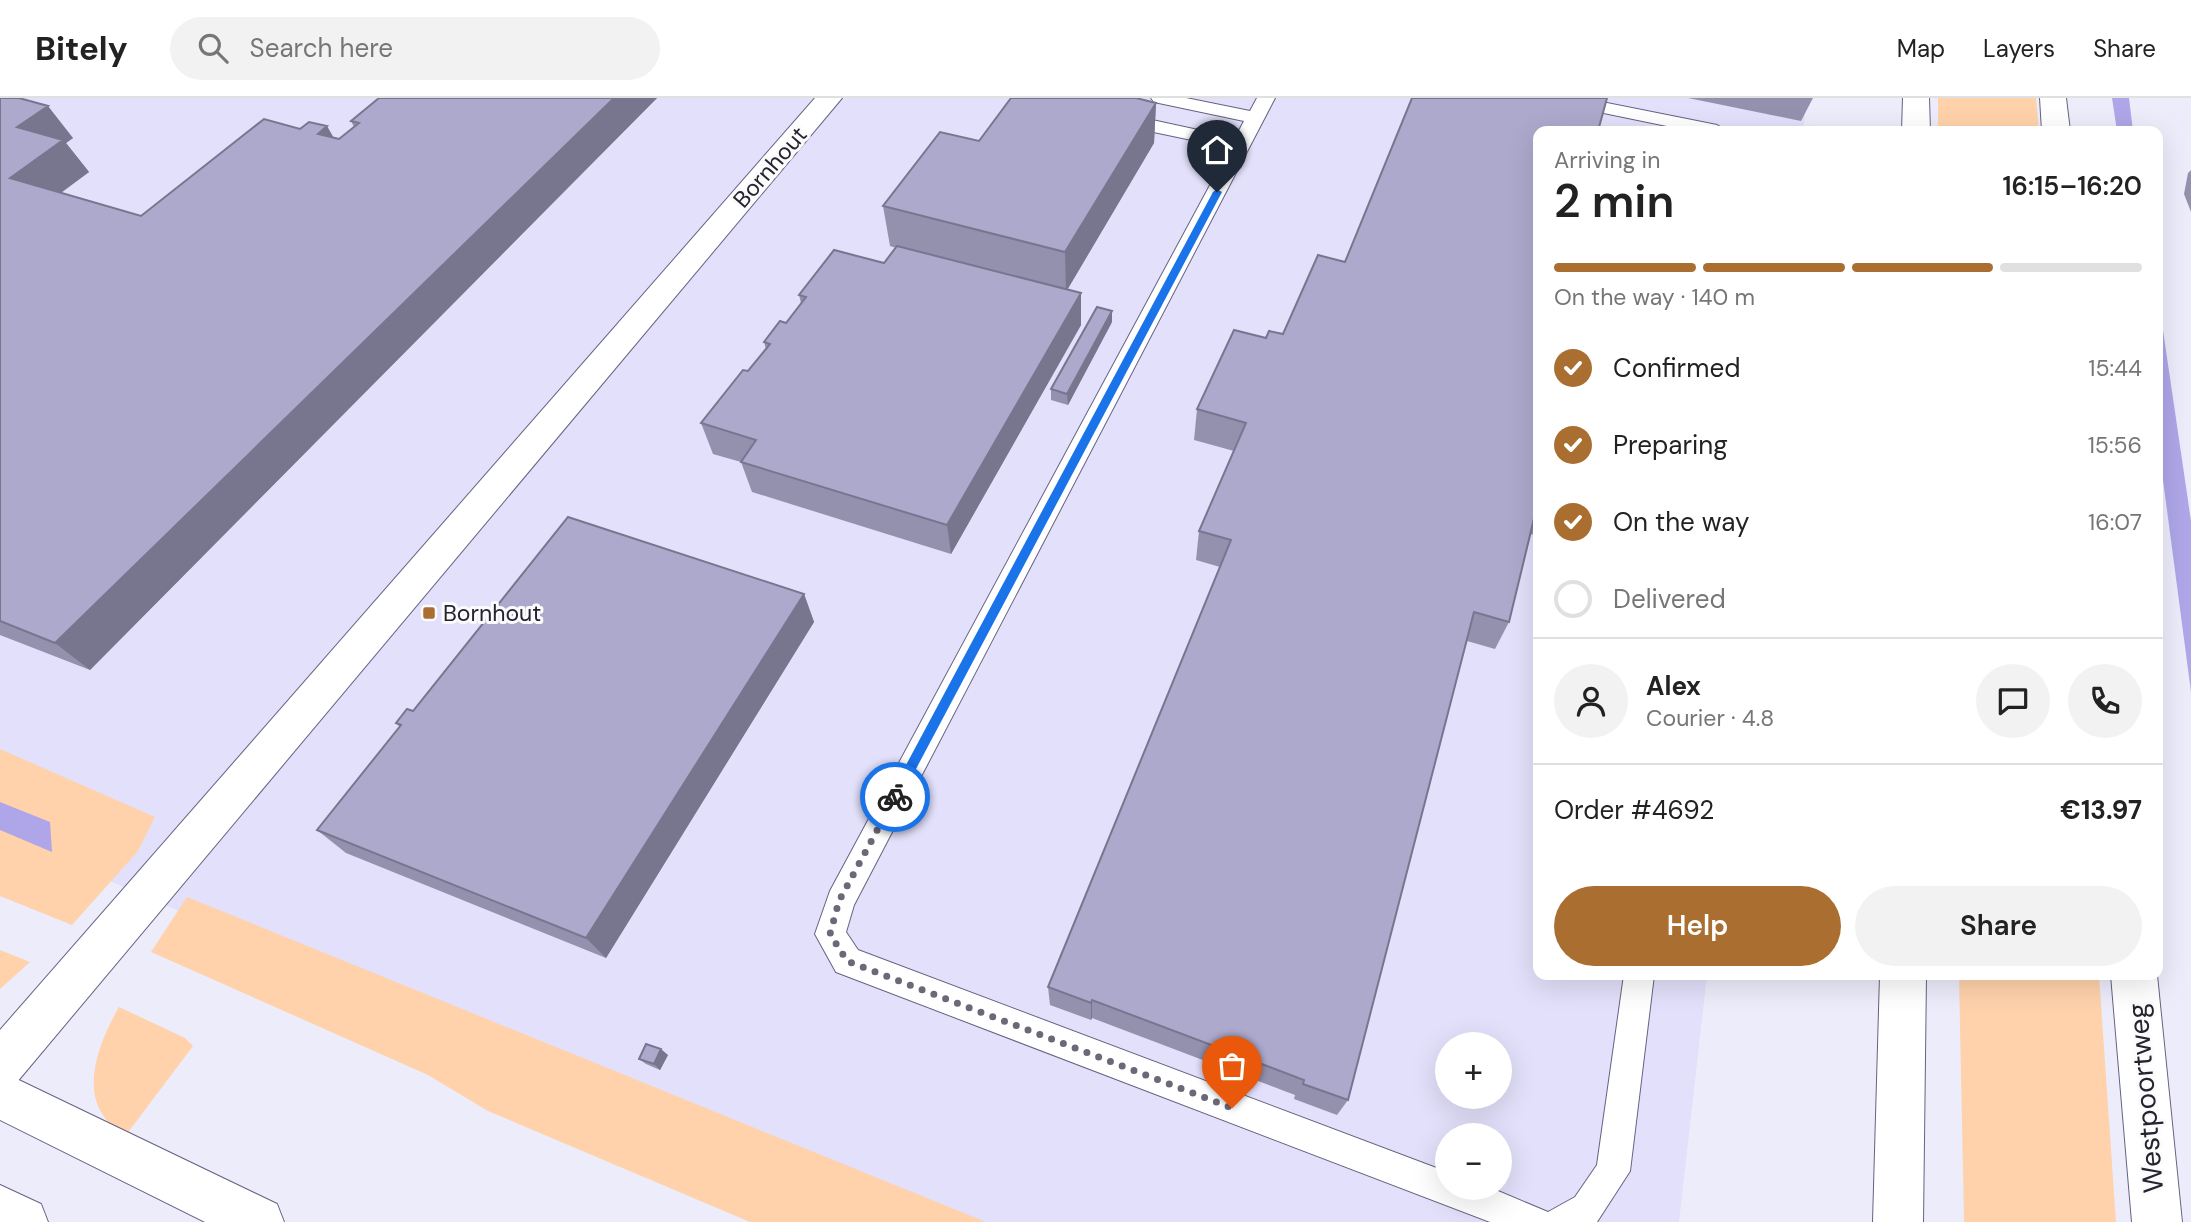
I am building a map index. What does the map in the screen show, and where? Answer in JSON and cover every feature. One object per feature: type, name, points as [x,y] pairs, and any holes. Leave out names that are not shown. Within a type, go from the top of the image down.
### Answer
[{"type":"street","name":"Bornhout","points":[[0,1065],[215,817],[505,472],[829,98]]},
{"type":"street","points":[[1916,98],[1916,126]]},
{"type":"street","points":[[2053,98],[2056,126]]},
{"type":"street","points":[[1898,1222],[1902,980]]},
{"type":"street","name":"Westpoortweg","points":[[2134,980],[2157,1222]]},
{"type":"street","points":[[0,1095],[259,1222]]},
{"type":"street","points":[[0,1210],[23,1222]]},
{"type":"lane","points":[[1160,98],[1260,108],[839,901],[830,934],[847,961],[1535,1222]]},
{"type":"lane","points":[[1555,98],[1692,126]]},
{"type":"lane","points":[[1107,116],[1242,145]]},
{"type":"lane","points":[[1561,1222],[1587,1209],[1613,1171],[1638,980]]},
{"type":"shaded area","points":[[0,98],[1807,98],[1804,126],[1533,126],[1533,980],[1706,980],[1679,1222],[892,1222],[0,833]]},
{"type":"shaded area","points":[[1938,98],[2036,98],[2039,126],[1938,126]]},
{"type":"shaded area","points":[[2112,98],[2129,98],[2132,126],[2116,126]]},
{"type":"shaded area","points":[[2163,330],[2191,521],[2191,692],[2163,480]]},
{"type":"shaded area","points":[[0,749],[155,817],[138,851],[72,925],[0,896]]},
{"type":"shaded area","points":[[0,802],[50,822],[52,852],[0,830]]},
{"type":"shaded area","points":[[187,897],[986,1222],[750,1222],[488,1111],[428,1075],[151,952]]},
{"type":"shaded area","points":[[0,950],[30,962],[0,989]]},
{"type":"shaded area","points":[[1959,980],[2099,980],[2116,1222],[1964,1222]]},
{"type":"shaded area","points":[[119,1007],[185,1038],[193,1046],[123,1139],[101,1112],[94,1083],[102,1042]]},
{"type":"building","points":[[0,98],[19,98],[48,106],[17,127],[63,140],[10,178],[141,216],[264,119],[300,129],[309,122],[327,126],[318,134],[339,139],[359,123],[351,121],[379,98],[614,98],[55,643],[0,621]]},
{"type":"building","points":[[1011,98],[1136,98],[1156,103],[1065,252],[883,206],[940,132],[979,141]]},
{"type":"building","points":[[1412,98],[1607,98],[1599,126],[1533,126],[1533,523],[1509,622],[1474,612],[1348,1100],[1303,1084],[1304,1080],[1092,1000],[1091,1003],[1048,987],[1231,540],[1199,531],[1246,423],[1197,409],[1234,330],[1266,338],[1269,331],[1283,334],[1318,255],[1345,262]]},
{"type":"building","points":[[897,246],[1081,293],[947,525],[741,462],[756,440],[701,423],[743,370],[748,371],[770,344],[764,342],[780,321],[786,323],[806,297],[799,295],[834,250],[884,263]]},
{"type":"building","points":[[1097,307],[1112,311],[1067,394],[1051,389]]},
{"type":"building","points":[[568,517],[804,594],[586,938],[317,830],[401,725],[396,723],[407,709],[413,711]]},
{"type":"building","points":[[646,1044],[661,1049],[654,1064],[639,1059]]},
{"type":"way so far","points":[[895,797],[839,901],[830,934],[847,961],[1232,1108]]},
{"type":"place","name":"Bornhout","points":[[429,613]]},
{"type":"route","points":[[895,797],[1217,192]]}]
